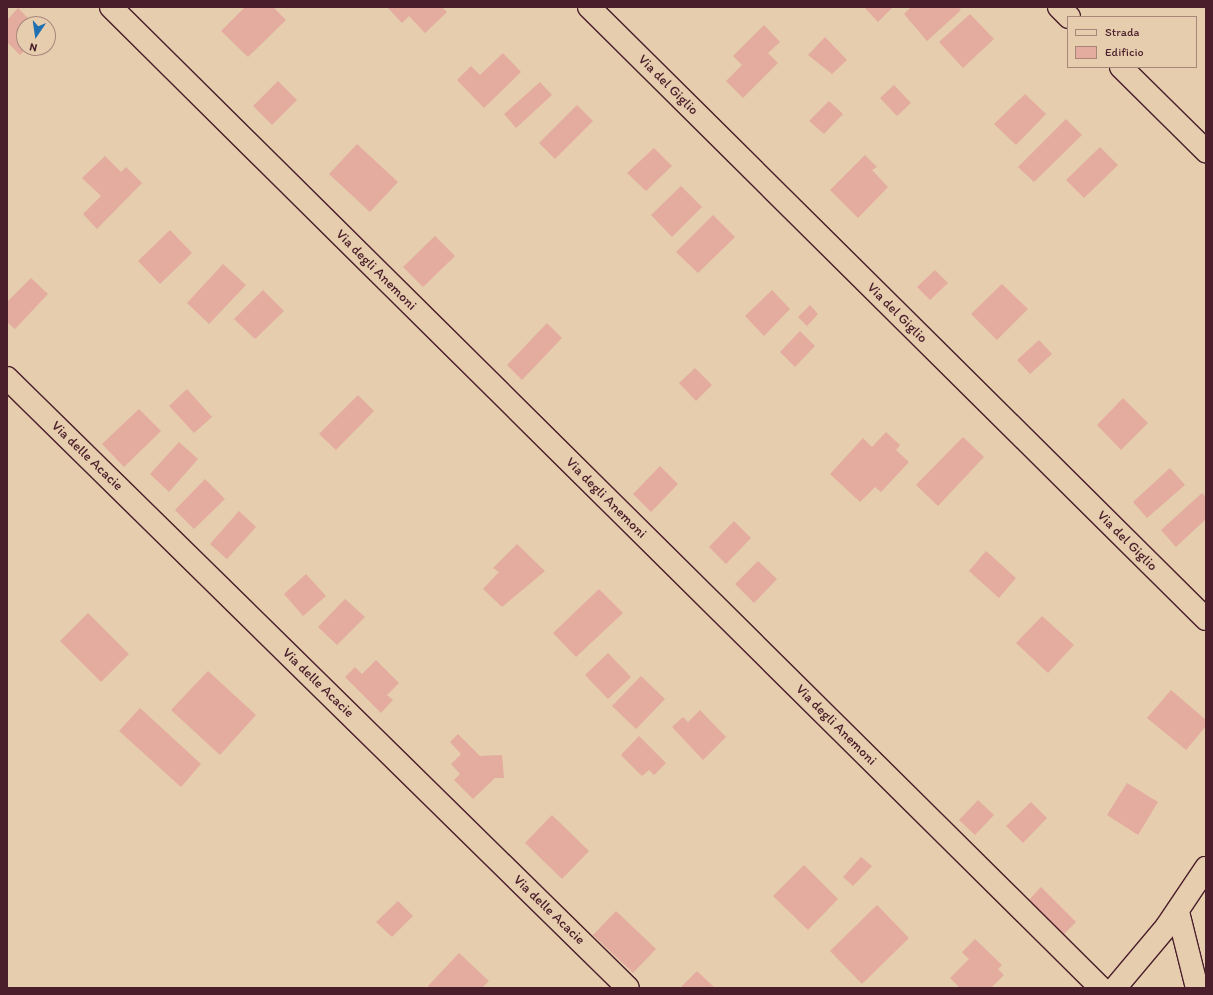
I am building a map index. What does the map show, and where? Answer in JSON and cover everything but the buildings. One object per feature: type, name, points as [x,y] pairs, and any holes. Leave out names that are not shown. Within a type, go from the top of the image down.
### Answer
[{"type":"street","name":"Via degli Anemoni","points":[[111,7],[1101,988]]},
{"type":"street","name":"Via del Giglio","points":[[589,7],[1206,620]]},
{"type":"street","points":[[1059,7],[1068,16]]},
{"type":"street","points":[[1121,68],[1206,150]]},
{"type":"street","name":"Via delle Acacie","points":[[7,378],[628,988]]},
{"type":"street","points":[[1115,988],[1178,912],[1206,868]]},
{"type":"street","points":[[1178,912],[1197,988]]}]
